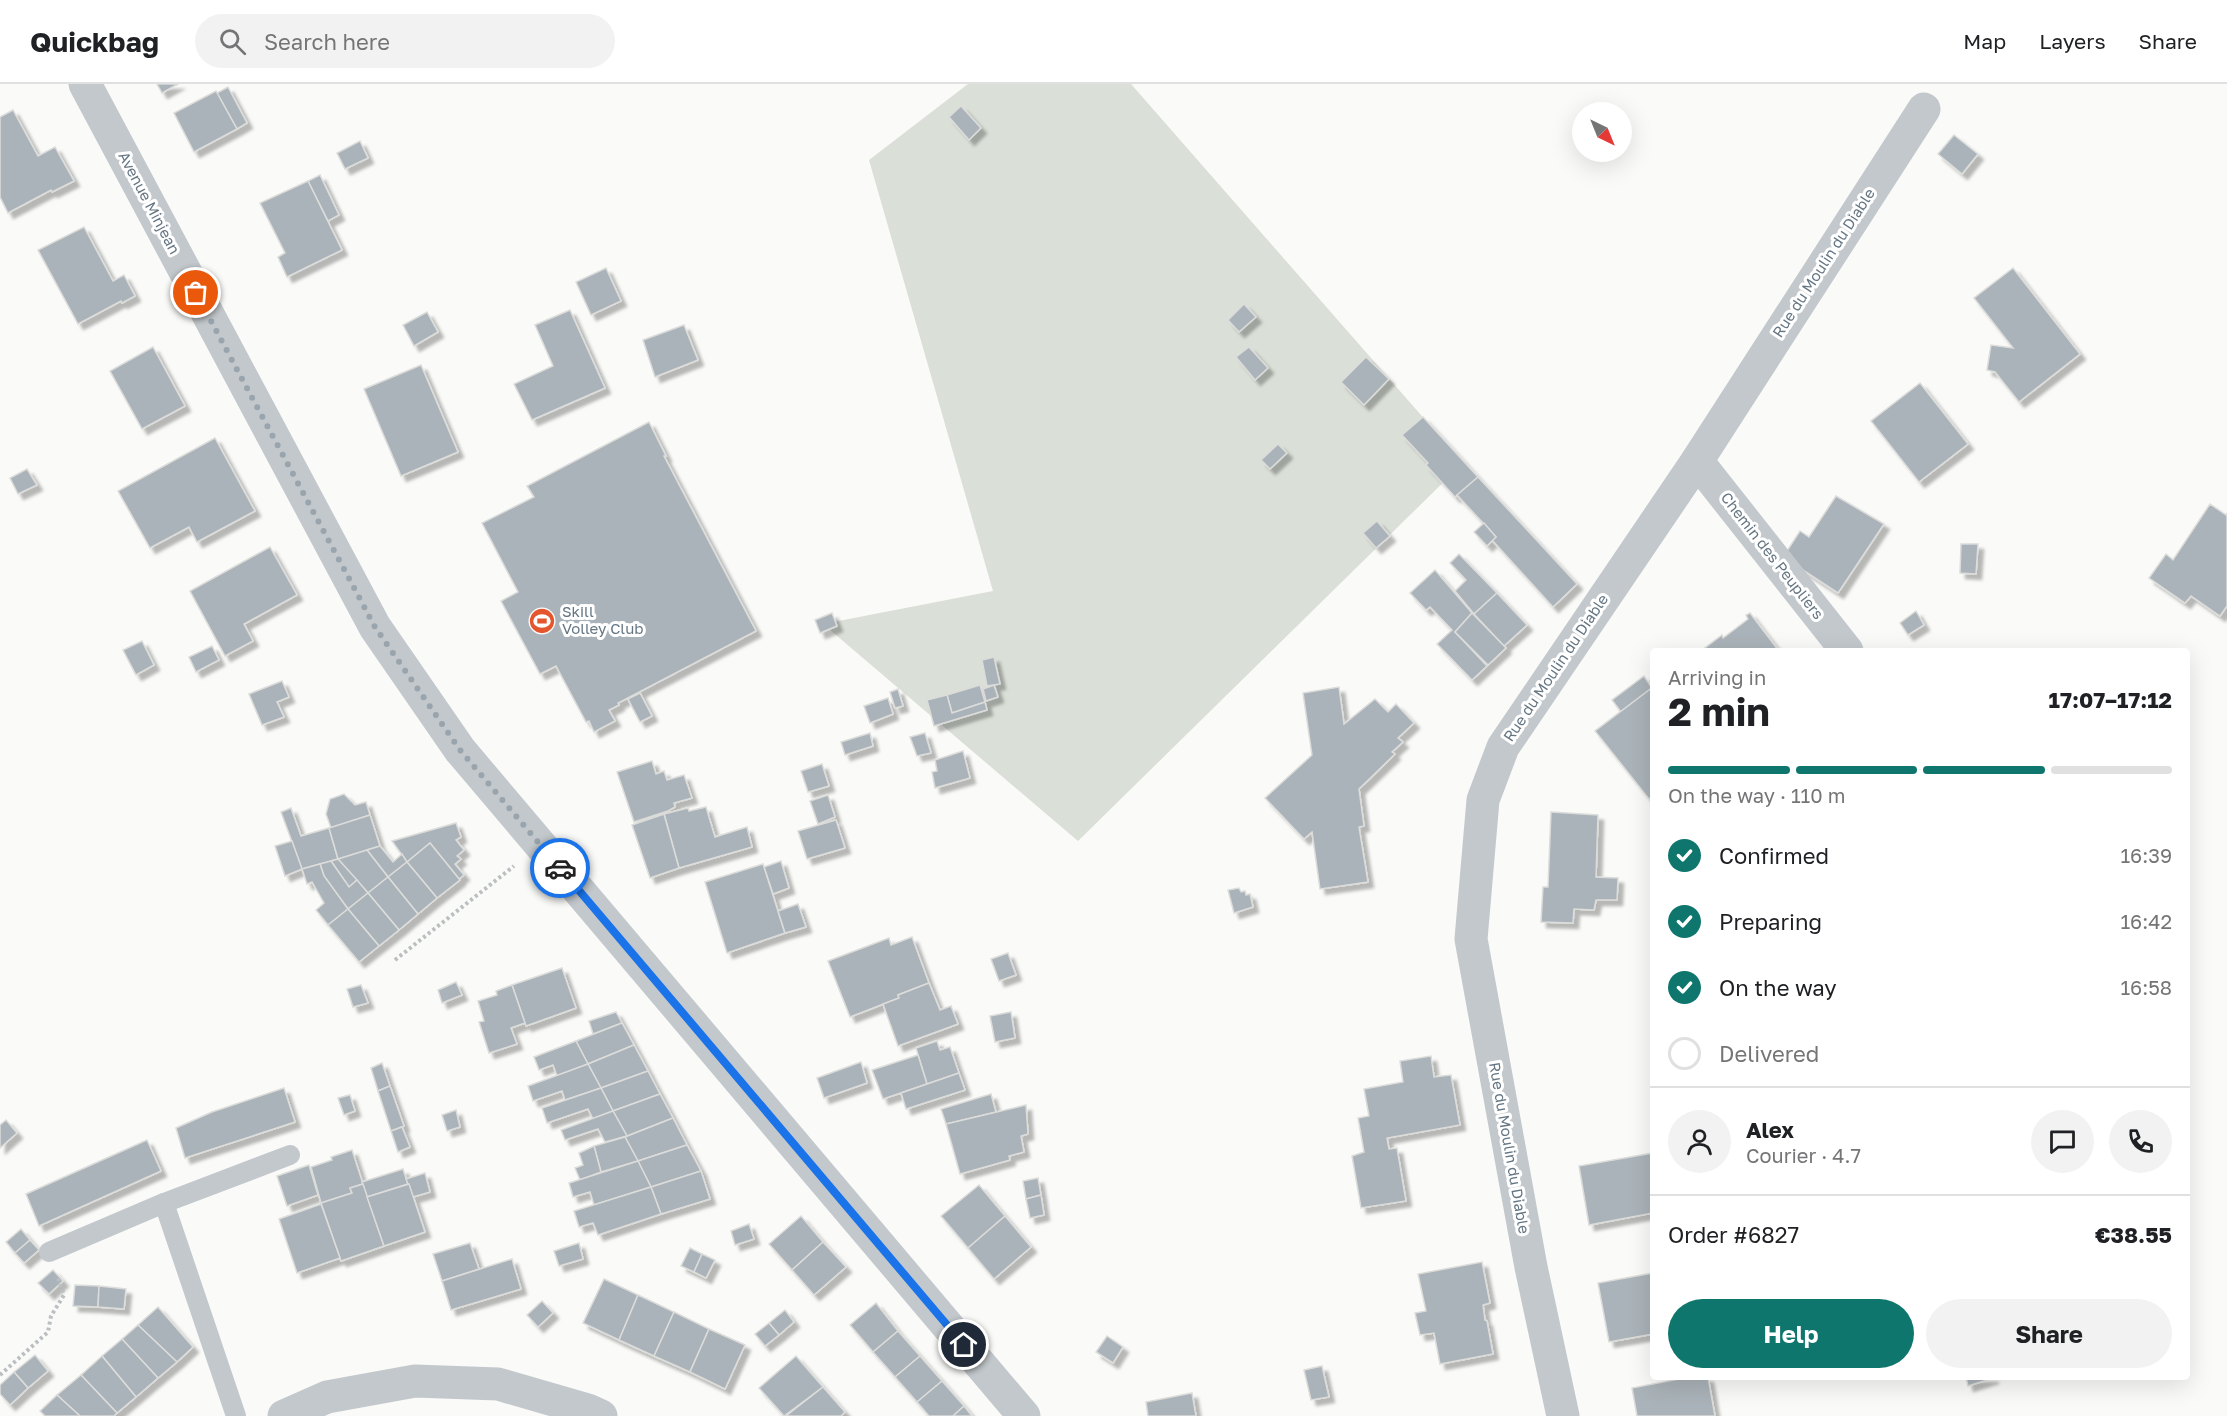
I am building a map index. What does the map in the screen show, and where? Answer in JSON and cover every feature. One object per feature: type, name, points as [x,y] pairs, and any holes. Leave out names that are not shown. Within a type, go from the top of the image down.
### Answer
[{"type":"street","name":"Avenue Minjean","points":[[85,84],[375,627],[460,750],[1024,1416]]},
{"type":"street","name":"Rue du Moulin du Diable","points":[[1563,1416],[1528,1255],[1471,939],[1482,800],[1503,747],[1697,461],[1924,109]]},
{"type":"street","name":"Chemin des Peupliers","points":[[1697,461],[1845,648]]},
{"type":"street","points":[[284,1416],[327,1398],[415,1381],[498,1384],[588,1410],[600,1416]]},
{"type":"lane","points":[[49,1252],[164,1203],[290,1155]]},
{"type":"lane","points":[[164,1203],[236,1416]]},
{"type":"path","points":[[395,960],[540,845]]},
{"type":"path","points":[[0,1375],[48,1332],[51,1316],[64,1295],[49,1252]]},
{"type":"shaded area","points":[[968,84],[1131,84],[1463,463],[1078,841],[823,624],[993,591],[869,160]]},
{"type":"building","points":[[157,84],[178,84],[162,93]]},
{"type":"building","points":[[228,87],[247,123],[237,129],[217,93]]},
{"type":"building","points":[[216,91],[237,129],[194,152],[174,113]]},
{"type":"building","points":[[961,106],[981,128],[969,140],[949,117]]},
{"type":"building","points":[[13,110],[38,156],[55,147],[74,181],[52,192],[51,190],[8,213],[0,197],[0,117]]},
{"type":"building","points":[[1954,135],[1978,154],[1962,174],[1938,154]]},
{"type":"building","points":[[360,141],[368,158],[345,169],[337,153]]},
{"type":"building","points":[[320,175],[339,215],[328,221],[308,181]]},
{"type":"building","points":[[308,181],[342,250],[287,277],[278,257],[285,253],[260,203]]},
{"type":"building","points":[[84,227],[113,281],[124,275],[135,296],[78,324],[38,250]]},
{"type":"building","points":[[606,268],[621,301],[591,315],[576,282]]},
{"type":"building","points":[[2013,268],[2080,354],[2019,402],[1995,372],[1987,370],[1991,345],[2013,348],[1974,298]]},
{"type":"building","points":[[1244,304],[1256,317],[1239,332],[1228,320]]},
{"type":"building","points":[[570,310],[605,388],[532,420],[514,384],[553,366],[535,325]]},
{"type":"building","points":[[427,312],[438,332],[414,346],[403,325]]},
{"type":"building","points":[[684,325],[698,360],[655,377],[643,340]]},
{"type":"building","points":[[153,347],[185,406],[142,429],[110,371]]},
{"type":"building","points":[[1249,347],[1268,368],[1255,380],[1236,357]]},
{"type":"building","points":[[1366,357],[1389,379],[1364,405],[1341,382]]},
{"type":"building","points":[[421,365],[458,452],[401,476],[364,389]]},
{"type":"building","points":[[1920,383],[1968,444],[1919,482],[1871,421]]},
{"type":"building","points":[[1423,417],[1478,477],[1455,497],[1402,435]]},
{"type":"building","points":[[649,422],[666,456],[664,456],[756,631],[618,703],[619,705],[609,710],[615,721],[594,732],[589,721],[586,722],[556,666],[540,674],[501,601],[518,592],[482,523],[534,497],[527,486]]},
{"type":"building","points":[[215,438],[255,511],[197,542],[189,527],[150,548],[118,491]]},
{"type":"building","points":[[1278,444],[1287,453],[1270,469],[1261,460]]},
{"type":"building","points":[[27,469],[37,485],[18,494],[10,478]]},
{"type":"building","points":[[1478,477],[1577,584],[1553,607],[1492,540],[1496,537],[1457,495]]},
{"type":"building","points":[[1836,496],[1884,524],[1838,593],[1783,557],[1800,531],[1809,537]]},
{"type":"building","points":[[2210,504],[2226,515],[2227,513],[2227,606],[2220,616],[2191,596],[2185,603],[2149,578],[2166,554],[2173,560]]},
{"type":"building","points":[[1377,521],[1390,536],[1376,548],[1363,533]]},
{"type":"building","points":[[1484,523],[1496,537],[1487,546],[1474,532]]},
{"type":"building","points":[[1961,544],[1978,544],[1976,574],[1960,573]]},
{"type":"building","points":[[270,547],[297,595],[244,624],[253,641],[225,656],[190,591]]},
{"type":"building","points":[[1459,554],[1497,593],[1474,614],[1455,591],[1466,580],[1450,563]]},
{"type":"building","points":[[1435,570],[1472,613],[1455,632],[1487,666],[1472,680],[1437,644],[1452,630],[1430,607],[1426,610],[1410,593]]},
{"type":"building","points":[[1497,593],[1527,625],[1504,646],[1474,614]]},
{"type":"building","points":[[1916,611],[1924,625],[1908,635],[1900,623]]},
{"type":"building","points":[[832,613],[837,626],[820,633],[815,620]]},
{"type":"building","points":[[1472,613],[1506,648],[1488,665],[1455,632]]},
{"type":"building","points":[[1750,613],[1777,648],[1705,648],[1748,619],[1746,615]]},
{"type":"building","points":[[142,641],[154,665],[136,675],[123,650]]},
{"type":"building","points":[[212,646],[219,660],[196,672],[189,657]]},
{"type":"building","points":[[994,657],[1000,684],[987,686],[982,660]]},
{"type":"building","points":[[1644,676],[1650,685],[1650,690],[1621,712],[1612,700]]},
{"type":"building","points":[[282,681],[289,697],[277,702],[284,717],[262,725],[249,694]]},
{"type":"building","points":[[980,685],[985,702],[952,713],[947,695]]},
{"type":"building","points":[[994,685],[998,697],[986,701],[983,689]]},
{"type":"building","points":[[1339,687],[1344,724],[1375,699],[1388,712],[1396,704],[1414,723],[1398,738],[1403,742],[1392,752],[1395,754],[1359,789],[1364,826],[1359,827],[1368,882],[1320,889],[1312,832],[1304,839],[1265,798],[1312,755],[1303,693]]},
{"type":"building","points":[[898,689],[903,706],[895,708],[890,692]]},
{"type":"building","points":[[1650,689],[1650,798],[1649,799],[1595,731]]},
{"type":"building","points":[[640,693],[652,716],[640,722],[628,699]]},
{"type":"building","points":[[947,695],[952,713],[985,702],[987,710],[934,726],[927,700]]},
{"type":"building","points":[[888,698],[893,714],[870,723],[864,706]]},
{"type":"building","points":[[870,733],[873,746],[845,755],[841,742]]},
{"type":"building","points":[[925,733],[931,753],[917,756],[910,737]]},
{"type":"building","points":[[963,751],[970,778],[935,788],[932,772],[937,771],[935,760]]},
{"type":"building","points":[[652,761],[656,774],[664,771],[667,780],[684,775],[692,798],[674,803],[675,807],[668,811],[634,822],[617,772]]},
{"type":"building","points":[[822,764],[829,786],[808,792],[801,771]]},
{"type":"building","points":[[344,794],[355,805],[366,802],[370,815],[331,828],[326,814],[330,799]]},
{"type":"building","points":[[828,795],[835,817],[818,824],[810,801]]},
{"type":"building","points":[[706,807],[715,837],[747,827],[752,847],[679,868],[664,814],[688,808],[689,811]]},
{"type":"building","points":[[291,808],[301,836],[329,828],[338,859],[302,869],[281,812]]},
{"type":"building","points":[[1551,812],[1598,815],[1596,877],[1618,878],[1617,900],[1596,900],[1594,910],[1574,909],[1573,923],[1541,922],[1543,887],[1548,887]]},
{"type":"building","points":[[664,814],[679,868],[650,878],[632,825]]},
{"type":"building","points":[[370,815],[380,846],[338,859],[329,828]]},
{"type":"building","points":[[836,820],[845,848],[807,859],[798,831]]},
{"type":"building","points":[[456,823],[461,837],[456,840],[464,850],[457,856],[461,859],[455,864],[464,875],[459,879],[430,843],[407,862],[392,841]]},
{"type":"building","points":[[292,841],[302,869],[285,876],[275,846]]},
{"type":"building","points":[[430,843],[460,880],[437,898],[407,862]]},
{"type":"building","points":[[380,846],[393,862],[402,854],[407,862],[388,877],[367,850]]},
{"type":"building","points":[[367,850],[388,877],[368,893],[338,859]]},
{"type":"building","points":[[338,859],[357,880],[349,887],[331,861]]},
{"type":"building","points":[[331,861],[349,887],[357,880],[368,893],[348,909],[324,876],[320,864]]},
{"type":"building","points":[[781,861],[789,888],[773,894],[764,867]]},
{"type":"building","points":[[407,862],[437,898],[418,914],[388,877]]},
{"type":"building","points":[[320,864],[324,876],[348,909],[328,925],[316,910],[324,903],[312,882],[307,884],[302,869]]},
{"type":"building","points":[[763,864],[785,933],[727,953],[705,882]]},
{"type":"building","points":[[388,877],[418,914],[399,930],[368,893]]},
{"type":"building","points":[[1239,888],[1241,892],[1245,891],[1246,895],[1250,894],[1253,907],[1234,913],[1228,890]]},
{"type":"building","points":[[368,893],[399,930],[379,946],[348,909]]},
{"type":"building","points":[[798,904],[806,927],[785,933],[778,911]]},
{"type":"building","points":[[348,909],[379,946],[359,962],[328,925]]},
{"type":"building","points":[[912,937],[929,983],[898,995],[899,998],[850,1017],[828,961],[889,938],[891,945]]},
{"type":"building","points":[[1008,953],[1016,975],[999,981],[991,959]]},
{"type":"building","points":[[562,968],[576,1008],[526,1026],[512,985]]},
{"type":"building","points":[[456,982],[462,995],[442,1003],[438,990]]},
{"type":"building","points":[[929,983],[940,1010],[951,1006],[958,1024],[898,1046],[883,1004],[899,998],[898,995]]},
{"type":"building","points":[[361,985],[368,1003],[353,1007],[347,989]]},
{"type":"building","points":[[512,985],[525,1023],[511,1028],[517,1044],[489,1053],[479,1022],[484,1021],[478,1001],[497,995],[496,991]]},
{"type":"building","points":[[616,1012],[622,1023],[593,1034],[589,1021]]},
{"type":"building","points":[[1011,1012],[1015,1038],[995,1042],[990,1016]]},
{"type":"building","points":[[622,1023],[634,1045],[588,1064],[576,1041]]},
{"type":"building","points":[[576,1041],[588,1064],[557,1076],[553,1065],[539,1070],[534,1057]]},
{"type":"building","points":[[937,1041],[940,1050],[950,1047],[959,1073],[927,1084],[916,1048]]},
{"type":"building","points":[[634,1045],[648,1071],[601,1088],[588,1064]]},
{"type":"building","points":[[918,1055],[927,1084],[883,1099],[872,1070]]},
{"type":"building","points":[[1431,1056],[1434,1077],[1451,1075],[1460,1125],[1387,1138],[1389,1149],[1397,1148],[1406,1201],[1361,1208],[1352,1156],[1364,1152],[1358,1118],[1369,1116],[1364,1089],[1403,1082],[1400,1061]]},
{"type":"building","points":[[861,1062],[867,1083],[824,1098],[817,1078]]},
{"type":"building","points":[[382,1063],[390,1086],[378,1091],[371,1068]]},
{"type":"building","points":[[588,1064],[601,1088],[565,1100],[562,1091],[533,1101],[528,1086]]},
{"type":"building","points":[[648,1071],[660,1094],[613,1111],[601,1088]]},
{"type":"building","points":[[959,1073],[965,1090],[906,1109],[901,1093]]},
{"type":"building","points":[[390,1086],[404,1126],[391,1131],[378,1091]]},
{"type":"building","points":[[284,1088],[295,1122],[185,1158],[176,1128],[212,1112]]},
{"type":"building","points":[[601,1088],[613,1111],[593,1119],[588,1109],[547,1123],[542,1108]]},
{"type":"building","points":[[660,1094],[673,1118],[627,1136],[613,1111]]},
{"type":"building","points":[[991,1094],[996,1112],[946,1124],[941,1109]]},
{"type":"building","points":[[350,1095],[355,1111],[344,1115],[338,1098]]},
{"type":"building","points":[[1026,1105],[1028,1134],[1021,1136],[1024,1152],[1009,1156],[1010,1160],[960,1174],[946,1124]]},
{"type":"building","points":[[456,1110],[460,1127],[447,1131],[442,1115]]},
{"type":"building","points":[[613,1111],[627,1136],[605,1142],[598,1129],[565,1140],[561,1130]]},
{"type":"building","points":[[673,1118],[687,1145],[638,1161],[625,1137]]},
{"type":"building","points":[[6,1120],[17,1133],[0,1148],[0,1125]]},
{"type":"building","points":[[402,1127],[410,1147],[398,1152],[391,1131]]},
{"type":"building","points":[[625,1137],[638,1161],[601,1172],[594,1146]]},
{"type":"building","points":[[147,1140],[161,1171],[39,1226],[26,1194]]},
{"type":"building","points":[[687,1145],[701,1171],[651,1187],[638,1161]]},
{"type":"building","points":[[594,1146],[601,1172],[580,1180],[575,1168],[583,1165],[579,1153]]},
{"type":"building","points":[[352,1150],[363,1184],[350,1188],[352,1193],[321,1203],[311,1167]]},
{"type":"building","points":[[1650,1154],[1650,1214],[1589,1225],[1579,1166]]},
{"type":"building","points":[[638,1161],[651,1187],[594,1205],[590,1192],[573,1197],[569,1183]]},
{"type":"building","points":[[309,1165],[318,1195],[287,1206],[277,1176]]},
{"type":"building","points":[[403,1169],[408,1184],[367,1197],[362,1182]]},
{"type":"building","points":[[701,1171],[710,1199],[661,1214],[651,1187]]},
{"type":"building","points":[[425,1173],[430,1192],[413,1197],[406,1179]]},
{"type":"building","points":[[1038,1178],[1041,1195],[1026,1199],[1023,1181]]},
{"type":"building","points":[[363,1184],[384,1246],[341,1261],[321,1203],[352,1193],[350,1188]]},
{"type":"building","points":[[409,1184],[425,1232],[384,1246],[367,1197]]},
{"type":"building","points":[[979,1185],[1005,1216],[968,1248],[941,1216]]},
{"type":"building","points":[[651,1187],[661,1214],[598,1235],[593,1223],[579,1227],[574,1211]]},
{"type":"building","points":[[1041,1195],[1044,1215],[1030,1218],[1026,1199]]},
{"type":"building","points":[[321,1204],[340,1258],[297,1273],[279,1219]]},
{"type":"building","points":[[801,1216],[823,1242],[792,1270],[769,1244]]},
{"type":"building","points":[[1005,1216],[1031,1247],[994,1279],[968,1248]]},
{"type":"building","points":[[749,1224],[754,1239],[735,1245],[731,1231]]},
{"type":"building","points":[[21,1229],[30,1240],[15,1253],[6,1242]]},
{"type":"building","points":[[30,1240],[39,1250],[24,1263],[15,1253]]},
{"type":"building","points":[[823,1242],[846,1267],[814,1295],[792,1270]]},
{"type":"building","points":[[470,1243],[479,1269],[442,1281],[433,1254]]},
{"type":"building","points":[[579,1243],[583,1259],[559,1266],[554,1251]]},
{"type":"building","points":[[690,1248],[702,1254],[694,1272],[681,1266]]},
{"type":"building","points":[[702,1254],[715,1260],[706,1278],[694,1272]]},
{"type":"building","points":[[512,1259],[521,1289],[451,1310],[442,1281]]},
{"type":"building","points":[[1482,1262],[1490,1303],[1483,1305],[1493,1354],[1440,1364],[1434,1333],[1420,1335],[1415,1313],[1426,1311],[1418,1274]]},
{"type":"building","points":[[53,1270],[63,1281],[49,1294],[38,1283]]},
{"type":"building","points":[[1650,1274],[1650,1335],[1609,1342],[1598,1283]]},
{"type":"building","points":[[604,1279],[638,1295],[619,1340],[583,1323]]},
{"type":"building","points":[[75,1285],[99,1286],[98,1307],[73,1306]]},
{"type":"building","points":[[99,1286],[126,1289],[124,1309],[98,1307]]},
{"type":"building","points":[[638,1295],[674,1312],[654,1356],[619,1340]]},
{"type":"building","points":[[542,1301],[553,1313],[538,1327],[527,1315]]},
{"type":"building","points":[[876,1303],[898,1331],[873,1352],[850,1325]]},
{"type":"building","points":[[158,1307],[193,1347],[177,1362],[138,1325]]},
{"type":"building","points":[[785,1310],[794,1322],[779,1335],[769,1323]]},
{"type":"building","points":[[674,1312],[709,1329],[690,1372],[654,1356]]},
{"type":"building","points":[[769,1323],[779,1335],[765,1346],[755,1334]]},
{"type":"building","points":[[138,1325],[177,1362],[158,1378],[122,1339]]},
{"type":"building","points":[[709,1329],[745,1345],[725,1389],[690,1372]]},
{"type":"building","points":[[898,1331],[920,1356],[895,1377],[873,1352]]},
{"type":"building","points":[[1107,1336],[1123,1347],[1113,1363],[1096,1352]]},
{"type":"building","points":[[122,1339],[158,1378],[136,1397],[102,1356]]},
{"type":"building","points":[[35,1355],[48,1371],[28,1388],[14,1372]]},
{"type":"building","points":[[102,1356],[136,1397],[117,1413],[81,1375]]},
{"type":"building","points":[[796,1356],[823,1387],[784,1416],[759,1388]]},
{"type":"building","points":[[920,1356],[942,1381],[917,1402],[895,1377]]},
{"type":"building","points":[[1322,1366],[1329,1397],[1311,1400],[1304,1370]]},
{"type":"building","points":[[14,1372],[28,1388],[10,1405],[0,1394],[0,1385]]},
{"type":"building","points":[[81,1375],[117,1413],[114,1416],[80,1416],[57,1395]]},
{"type":"building","points":[[1673,1380],[1709,1380],[1715,1416],[1637,1416],[1632,1388]]},
{"type":"building","points":[[1967,1380],[1987,1380],[1968,1386]]},
{"type":"building","points":[[942,1381],[964,1406],[953,1416],[929,1416],[917,1402]]},
{"type":"building","points":[[823,1387],[845,1412],[841,1416],[786,1416]]},
{"type":"building","points":[[1192,1393],[1196,1416],[1148,1416],[1146,1402]]},
{"type":"building","points":[[57,1395],[80,1416],[45,1416],[40,1411]]},
{"type":"building","points":[[964,1406],[972,1416],[953,1416]]},
{"type":"way so far","points":[[196,293],[375,627],[460,750],[560,868]]},
{"type":"place","name":"Skill Volley Club","points":[[542,621]]},
{"type":"route","points":[[560,868],[964,1345]]}]
